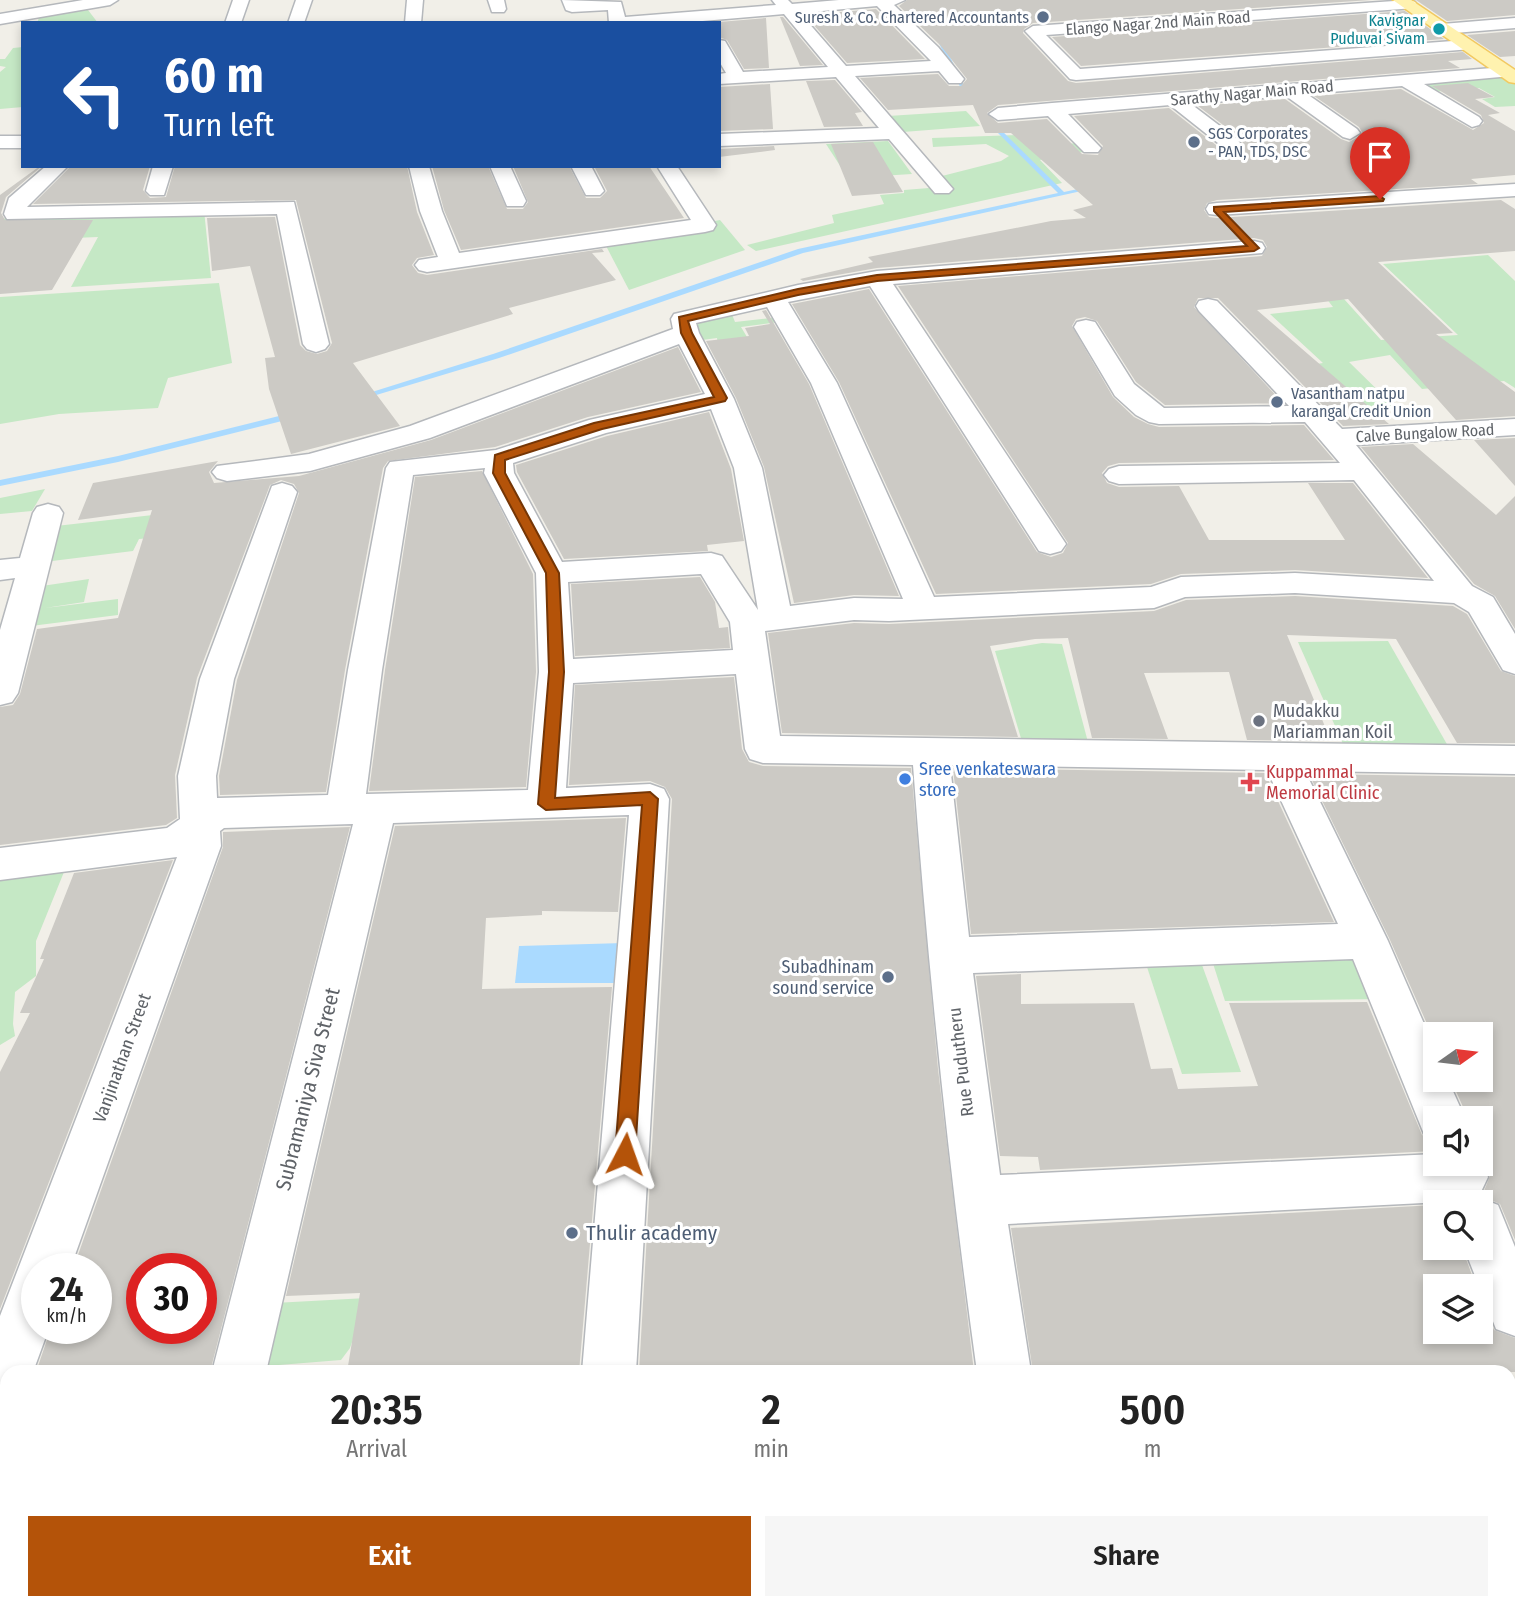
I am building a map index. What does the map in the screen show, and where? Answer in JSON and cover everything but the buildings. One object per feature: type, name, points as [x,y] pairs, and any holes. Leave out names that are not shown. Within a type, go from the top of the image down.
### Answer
[{"type":"main road","points":[[1411,2],[1442,29],[1465,37]]},
{"type":"main road","points":[[1411,2],[1512,70]]},
{"type":"street","points":[[0,19],[110,0]]},
{"type":"street","points":[[234,21],[241,0]]},
{"type":"street","points":[[297,21],[304,0]]},
{"type":"street","points":[[413,21],[415,0]]},
{"type":"street","points":[[570,0],[572,7],[615,5],[617,21]]},
{"type":"street","points":[[626,21],[784,4],[886,0],[958,82]]},
{"type":"street","points":[[1241,0],[1317,57]]},
{"type":"street","name":"Elango Nagar 2nd Main Road","points":[[1208,65],[1076,75],[1033,31],[1262,16],[1411,2]]},
{"type":"street","points":[[82,4],[100,21]]},
{"type":"street","points":[[784,4],[942,188]]},
{"type":"street","points":[[0,37],[18,18]]},
{"type":"street","points":[[1156,23],[1208,65],[1317,57],[1465,37],[1515,23]]},
{"type":"street","points":[[721,49],[738,78]]},
{"type":"street","points":[[721,79],[943,65]]},
{"type":"street","name":"Sarathy Nagar Main Road","points":[[998,114],[1512,70]]},
{"type":"street","points":[[1405,80],[1472,121]]},
{"type":"street","points":[[1290,90],[1350,133]]},
{"type":"street","points":[[1173,99],[1230,143]]},
{"type":"street","points":[[1052,109],[1091,148]]},
{"type":"street","points":[[721,140],[893,133]]},
{"type":"street","points":[[0,142],[21,142]]},
{"type":"street","points":[[56,168],[17,203],[15,214],[286,207],[316,344]]},
{"type":"street","points":[[157,191],[163,168]]},
{"type":"street","points":[[420,168],[431,211],[451,261]]},
{"type":"street","points":[[501,168],[515,201]]},
{"type":"street","points":[[582,168],[593,191]]},
{"type":"street","points":[[428,265],[705,225],[668,168]]},
{"type":"street","points":[[1515,190],[1217,209],[1254,248],[877,278],[683,319],[686,333],[721,398],[748,468],[761,620],[752,661],[763,749],[1515,760]]},
{"type":"street","points":[[877,278],[1050,544]]},
{"type":"street","points":[[774,298],[824,383],[923,608]]},
{"type":"street","points":[[1208,306],[1335,438],[1471,599],[1515,662]]},
{"type":"street","points":[[1086,327],[1129,397],[1143,410],[1159,416],[1312,414]]},
{"type":"street","points":[[391,455],[420,432],[686,333]]},
{"type":"street","points":[[227,472],[391,455],[499,458],[598,426],[721,398]]},
{"type":"street","name":"Calve Bungalow Road","points":[[1335,438],[1515,427]]},
{"type":"street","name":"Subramaniya Siva Street","points":[[241,1365],[361,807],[365,670],[391,455]]},
{"type":"street","points":[[499,458],[499,473],[552,573],[556,672],[546,804]]},
{"type":"street","points":[[1119,475],[1361,471]]},
{"type":"street","points":[[200,835],[197,776],[216,679],[282,492]]},
{"type":"street","points":[[0,693],[48,513]]},
{"type":"street","points":[[552,573],[712,563],[761,620]]},
{"type":"street","points":[[0,570],[36,566]]},
{"type":"street","points":[[761,620],[854,609],[1154,597],[1181,587],[1295,583],[1471,599],[1515,600]]},
{"type":"street","points":[[556,672],[752,661]]},
{"type":"street","name":"Rue Pudutheru","points":[[930,751],[948,956],[978,1200],[1002,1365]]},
{"type":"street","points":[[1280,758],[1367,941],[1436,1106]]},
{"type":"street","points":[[0,864],[172,843],[185,837],[200,835],[216,813],[650,799],[610,1365]]},
{"type":"street","name":"Vanjinathan Street","points":[[50,1253],[200,835]]},
{"type":"street","points":[[948,956],[1367,941]]},
{"type":"street","points":[[978,1200],[1465,1181]]},
{"type":"street","points":[[1493,1255],[1515,1310]]},
{"type":"street","points":[[8,1365],[21,1331]]},
{"type":"green space","points":[[88,10],[96,21],[38,21],[40,15]]},
{"type":"green space","points":[[21,47],[21,107],[0,109],[0,72],[6,67],[0,66],[0,59],[5,59],[13,48]]},
{"type":"green space","points":[[1502,75],[1515,82],[1515,106],[1495,107],[1482,99],[1495,97],[1479,88],[1432,92],[1410,82]]},
{"type":"green space","points":[[966,111],[980,126],[903,132],[888,116]]},
{"type":"green space","points":[[1017,135],[1030,149],[1076,143],[1088,151],[1040,160],[1062,183],[756,251],[747,245],[834,223],[832,215],[884,204],[880,195],[904,193],[904,190],[929,188],[941,192],[951,189],[942,176],[1001,161],[1009,156],[986,144],[933,147],[932,138]]},
{"type":"green space","points":[[888,141],[912,174],[848,178],[826,144]]},
{"type":"green space","points":[[204,210],[211,278],[71,287],[98,237],[0,241],[0,223],[6,217]]},
{"type":"green space","points":[[720,220],[745,250],[629,290],[604,242]]},
{"type":"green space","points":[[1488,255],[1515,281],[1515,388],[1504,381],[1422,389],[1390,355],[1349,362],[1398,410],[1332,414],[1293,368],[1323,363],[1270,314],[1333,307],[1302,267],[1316,268],[1381,340],[1458,335],[1383,264]]},
{"type":"green space","points":[[219,283],[232,363],[168,378],[158,408],[59,414],[0,424],[0,297]]},
{"type":"green space","points":[[731,312],[735,322],[781,317],[786,321],[741,327],[750,342],[718,346],[717,338],[695,341],[686,320]]},
{"type":"green space","points":[[45,489],[32,511],[0,514],[0,498]]},
{"type":"green space","points":[[197,510],[189,535],[139,539],[133,551],[44,562],[56,526]]},
{"type":"green space","points":[[89,579],[84,602],[45,608],[118,599],[118,615],[23,627],[35,587]]},
{"type":"green space","points":[[1388,641],[1452,753],[1346,751],[1298,642]]},
{"type":"green space","points":[[1042,643],[1062,644],[1089,746],[1023,745],[995,651]]},
{"type":"green space","points":[[66,867],[36,941],[36,976],[15,992],[15,1036],[0,1045],[0,877]]},
{"type":"green space","points":[[1363,945],[1383,999],[1225,1001],[1209,951]]},
{"type":"green space","points":[[1202,965],[1241,1072],[1182,1074],[1147,967]]},
{"type":"green space","points":[[367,1298],[350,1348],[341,1360],[254,1365],[274,1303]]},
{"type":"water","points":[[624,943],[619,983],[515,983],[519,946]]},
{"type":"waterway","points":[[936,34],[969,99]]},
{"type":"waterway","points":[[991,123],[1062,194]]},
{"type":"waterway","points":[[360,397],[496,356],[801,251],[1092,188]]},
{"type":"waterway","points":[[0,483],[118,459],[295,415]]},
{"type":"place","name":"Suresh & Co. Chartered Accountants","points":[[1043,17]]},
{"type":"place","name":"Kavignar Puduvai Sivam","points":[[1439,29]]},
{"type":"place","name":"SGS Corporates - PAN, TDS, DSC","points":[[1194,142]]},
{"type":"place","name":"Vasantham natpu karangal Credit Union","points":[[1277,402]]},
{"type":"place","name":"Mudakku Mariamman Koil","points":[[1259,721]]},
{"type":"place","name":"Sree venkateswara store","points":[[905,779]]},
{"type":"place","name":"Kuppammal Memorial Clinic","points":[[1250,782]]},
{"type":"place","name":"Subadhinam sound service","points":[[888,977]]},
{"type":"place","name":"Thulir academy","points":[[572,1233]]},
{"type":"route","points":[[625,1154],[650,799],[546,804],[556,672],[552,573],[538,542],[499,473],[499,458],[598,426],[721,398],[686,333],[683,319],[798,292],[877,278],[1254,248],[1217,209],[1380,199]]}]
